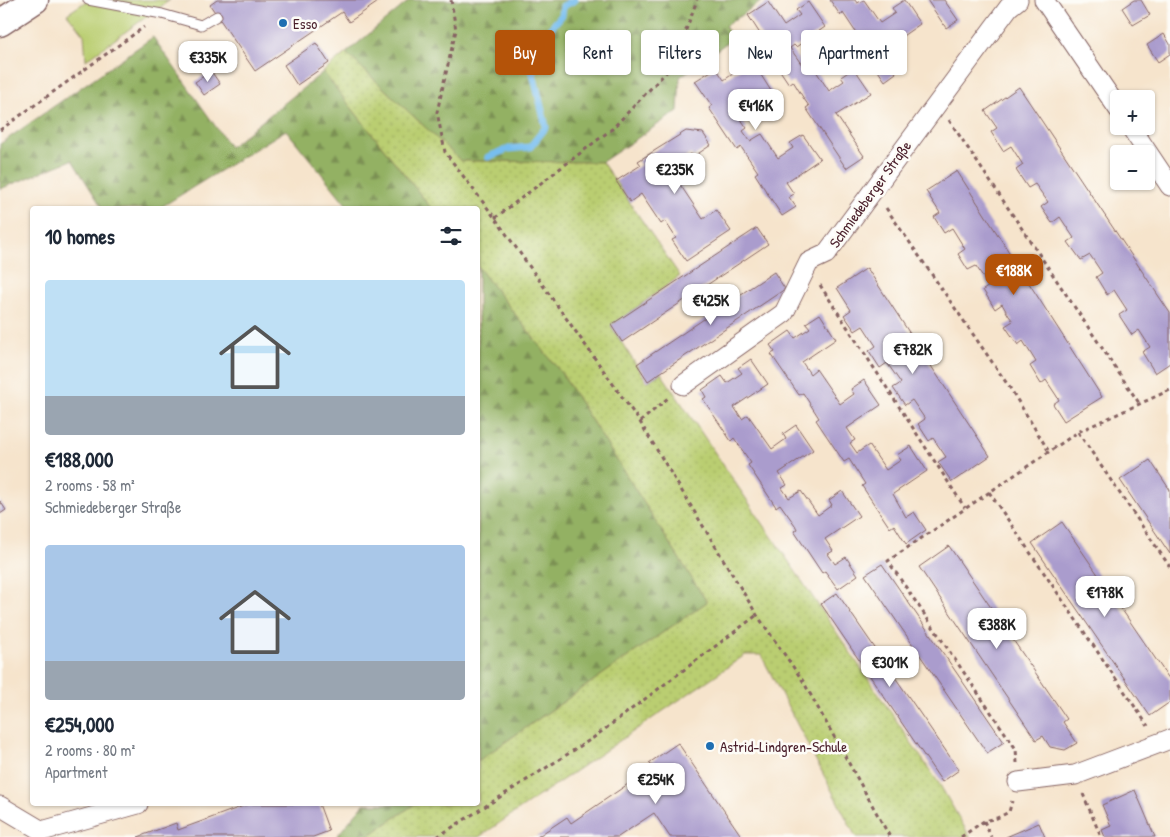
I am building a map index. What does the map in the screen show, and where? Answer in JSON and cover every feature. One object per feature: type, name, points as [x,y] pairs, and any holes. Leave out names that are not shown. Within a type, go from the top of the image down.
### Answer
[{"type":"main road","points":[[0,23],[35,0]]},
{"type":"street","name":"Schmiedeberger Straße","points":[[809,262],[826,254],[874,192],[937,103],[1009,7],[1018,0]]},
{"type":"street","points":[[1044,0],[1110,97]]},
{"type":"street","points":[[1138,135],[1164,164],[1170,186]]},
{"type":"street","points":[[682,385],[784,313],[809,262]]},
{"type":"street","points":[[1018,782],[1075,775],[1165,741]]},
{"type":"street","points":[[0,806],[42,831],[131,806]]},
{"type":"lane","points":[[88,0],[162,14],[201,26],[217,16]]},
{"type":"path","points":[[451,0],[456,30],[437,112],[445,152],[495,218],[640,422],[757,615],[803,681],[890,837]]},
{"type":"path","points":[[495,218],[612,129],[673,65],[697,0]]},
{"type":"path","points":[[0,130],[162,14]]},
{"type":"path","points":[[937,103],[1139,404]]},
{"type":"path","points":[[874,192],[1010,388],[1048,450]]},
{"type":"path","points":[[809,262],[825,294],[966,508]]},
{"type":"path","points":[[640,422],[682,385]]},
{"type":"path","points":[[961,837],[984,821],[997,818],[1009,812],[1018,782],[1016,749],[888,561],[1048,450],[1078,432],[1170,390]]},
{"type":"path","points":[[1078,432],[1170,567]]},
{"type":"path","points":[[989,491],[1165,741]]},
{"type":"path","points":[[437,837],[593,738],[757,615]]},
{"type":"path","points":[[1075,775],[1101,837]]},
{"type":"path","points":[[984,821],[991,837]]},
{"type":"green space","points":[[88,0],[170,0],[86,60],[84,35],[67,14]]},
{"type":"green space","points":[[410,0],[764,0],[725,26],[729,32],[729,41],[719,48],[719,30],[641,30],[641,75],[683,75],[680,77],[678,111],[602,162],[461,161],[346,53]]},
{"type":"green space","points":[[153,37],[230,147],[323,72],[430,206],[348,206],[286,130],[163,206],[101,206],[72,160],[0,189],[0,144]]},
{"type":"green space","points":[[346,53],[461,161],[602,162],[680,276],[611,326],[647,382],[661,373],[940,785],[970,837],[856,837],[761,655],[745,655],[479,837],[367,837],[412,806],[480,806],[480,760],[707,602],[562,374],[480,270],[480,206],[430,206],[323,72]]},
{"type":"green space","points":[[480,270],[562,374],[707,602],[480,760]]},
{"type":"green space","points":[[362,806],[412,806],[367,837],[336,837]]},
{"type":"building","points":[[217,0],[381,0],[349,22],[342,12],[255,71],[210,5]]},
{"type":"building","points":[[830,0],[855,0],[857,3],[864,0],[880,23],[895,13],[892,8],[904,0],[920,24],[907,33],[907,30],[854,30],[843,13],[840,15]]},
{"type":"building","points":[[927,0],[944,0],[958,20],[946,28]]},
{"type":"building","points":[[1134,0],[1141,0],[1150,15],[1133,25],[1122,8]]},
{"type":"building","points":[[768,2],[784,26],[800,15],[796,10],[808,2],[825,27],[821,30],[801,30],[801,44],[791,47],[791,30],[758,30],[748,15]]},
{"type":"building","points":[[1164,34],[1170,44],[1170,54],[1158,62],[1147,45]]},
{"type":"building","points":[[316,43],[329,63],[297,85],[284,65]]},
{"type":"building","points":[[791,49],[801,64],[801,75],[819,75],[829,91],[844,81],[841,77],[844,75],[859,75],[871,93],[836,115],[864,156],[846,168],[806,108],[809,106],[793,81],[789,84],[783,75],[791,75]]},
{"type":"building","points":[[211,71],[220,84],[204,95],[195,82]]},
{"type":"building","points":[[719,72],[724,80],[731,75],[761,75],[773,94],[738,115],[747,128],[743,131],[750,141],[762,134],[778,158],[793,148],[790,143],[803,135],[820,159],[786,182],[794,194],[789,197],[796,207],[782,216],[755,174],[758,172],[741,147],[737,150],[709,108],[712,106],[695,81],[705,75],[719,75]]},
{"type":"building","points":[[881,75],[893,75],[885,81]]},
{"type":"building","points":[[1019,87],[1170,313],[1170,363],[1155,373],[1142,352],[1150,347],[1139,330],[1132,335],[1119,315],[1127,310],[1114,290],[1107,295],[1096,277],[1102,273],[1090,255],[1081,260],[1068,242],[1074,238],[1060,217],[1052,223],[1041,207],[1048,202],[1035,184],[1028,188],[1016,170],[1023,165],[1011,146],[1003,151],[991,132],[997,128],[985,111]]},
{"type":"building","points":[[686,131],[703,133],[711,145],[693,157],[691,154],[669,168],[703,219],[716,210],[731,231],[686,261],[672,240],[676,238],[665,221],[661,224],[641,194],[630,202],[616,181],[641,165],[638,161]]},
{"type":"building","points":[[957,171],[1102,397],[1064,421],[1053,404],[1059,400],[1056,395],[1046,380],[1041,384],[1030,366],[1036,362],[1023,341],[1018,345],[1005,326],[1013,321],[1002,304],[995,309],[983,290],[989,286],[976,266],[968,270],[958,254],[965,249],[952,228],[944,233],[934,217],[940,213],[926,191]]},
{"type":"building","points":[[757,228],[768,244],[622,342],[611,325]]},
{"type":"building","points":[[867,268],[990,456],[952,482],[938,462],[946,457],[933,438],[929,441],[918,424],[925,419],[912,400],[905,405],[893,388],[901,383],[887,363],[880,368],[869,351],[876,346],[863,326],[855,331],[844,315],[851,310],[837,288]]},
{"type":"building","points":[[774,272],[785,289],[648,381],[637,364]]},
{"type":"building","points":[[820,314],[836,339],[802,362],[810,374],[816,369],[840,404],[854,394],[851,389],[864,380],[881,405],[847,428],[855,440],[850,443],[857,453],[869,445],[886,470],[901,460],[897,455],[911,446],[927,471],[893,494],[906,517],[914,512],[926,530],[906,544],[894,525],[890,528],[862,486],[865,484],[849,459],[844,462],[816,420],[819,418],[803,393],[799,395],[771,354],[775,352],[770,345],[790,331],[795,338],[810,328],[806,323]]},
{"type":"building","points":[[751,359],[768,384],[734,407],[742,419],[748,415],[772,449],[786,439],[783,434],[796,425],[813,450],[779,473],[787,485],[782,488],[789,498],[801,491],[818,515],[832,505],[829,500],[842,491],[859,516],[825,539],[833,551],[828,554],[835,564],[846,557],[858,575],[838,589],[825,571],[822,573],[794,531],[797,529],[795,525],[780,504],[776,507],[748,465],[751,463],[734,438],[731,441],[703,399],[706,397],[702,390],[722,376],[727,383],[742,373],[738,368]]},
{"type":"building","points":[[1150,460],[1170,490],[1170,554],[1120,480]]},
{"type":"building","points":[[0,501],[6,510],[0,514]]},
{"type":"building","points":[[1062,522],[1170,680],[1170,702],[1150,716],[1032,543]]},
{"type":"building","points":[[949,546],[1067,719],[1063,722],[1077,743],[1065,750],[1050,747],[1043,736],[1036,740],[919,567]]},
{"type":"building","points":[[882,564],[1004,742],[987,753],[865,575]]},
{"type":"building","points":[[837,593],[959,770],[942,782],[821,604]]},
{"type":"building","points":[[678,743],[742,837],[670,837],[654,813],[618,837],[537,837],[567,817],[571,823],[653,767],[649,763]]},
{"type":"building","points":[[1135,790],[1155,837],[1105,837],[1102,830],[1111,826],[1102,805]]},
{"type":"building","points":[[244,806],[320,806],[329,831],[313,837],[138,837],[176,823],[178,830]]},
{"type":"building","points":[[1039,823],[1045,837],[1006,837]]},
{"type":"waterway","points":[[488,157],[508,149],[530,147],[546,127],[530,61],[543,37],[562,15],[563,6],[575,0]]},
{"type":"place","name":"Esso","points":[[283,23]]},
{"type":"place","name":"Astrid-Lindgren-Schule","points":[[710,746]]}]
